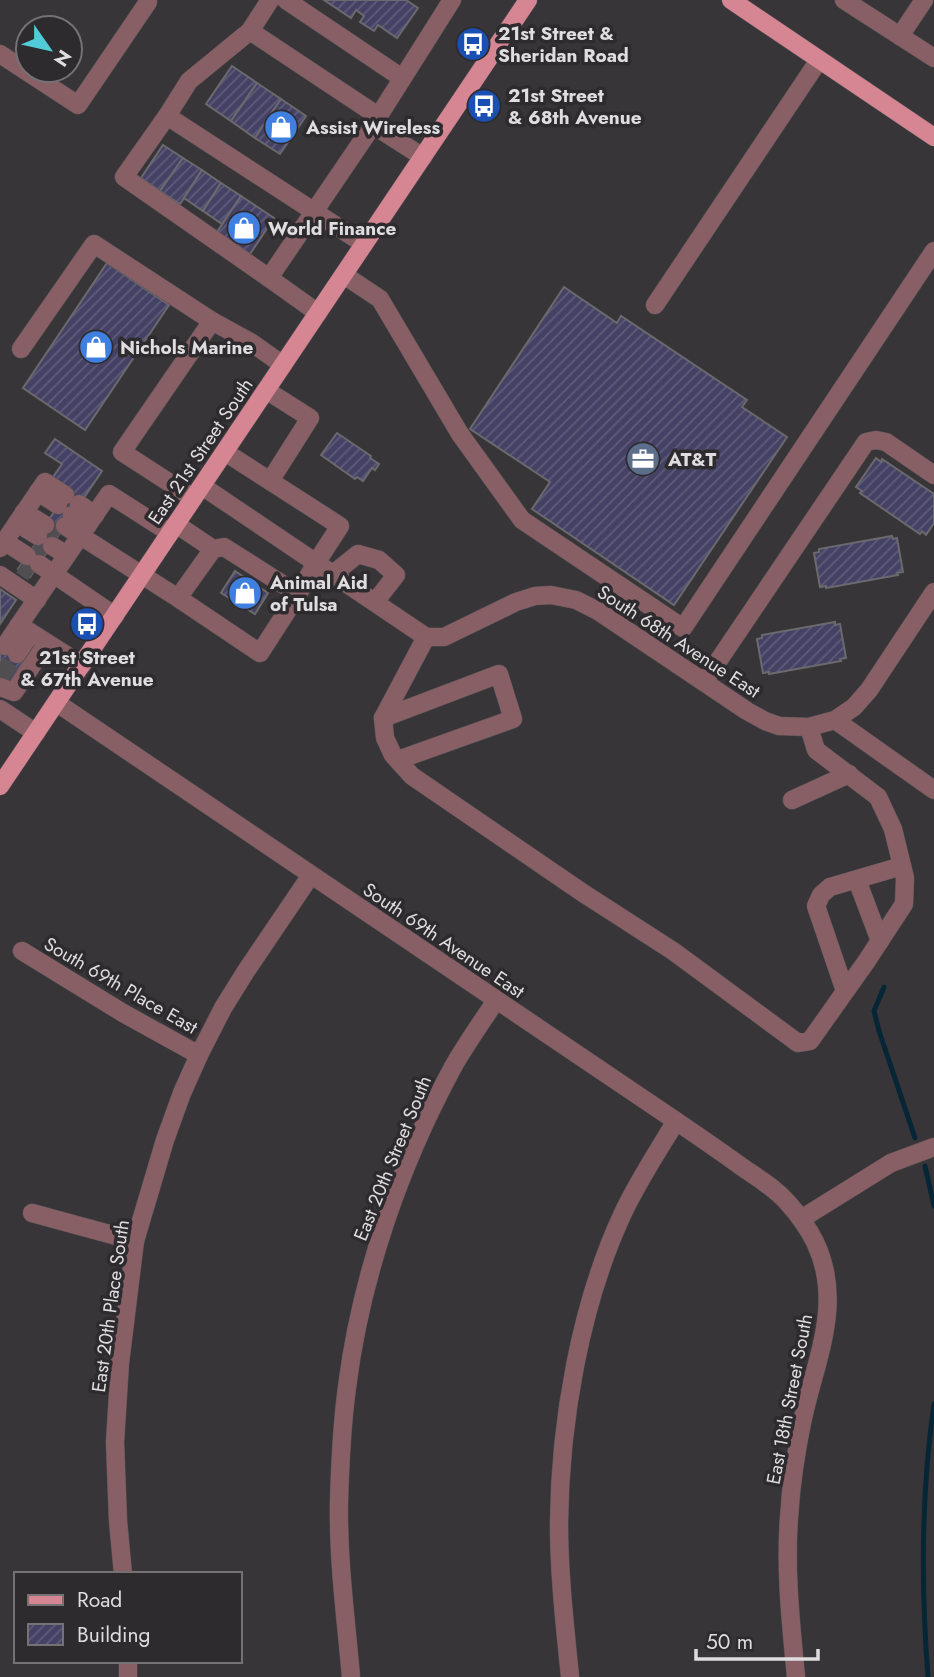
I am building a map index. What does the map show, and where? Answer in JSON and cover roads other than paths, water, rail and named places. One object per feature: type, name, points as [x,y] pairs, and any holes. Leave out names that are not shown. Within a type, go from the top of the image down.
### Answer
[{"type":"main road","name":"East 21st Street South","points":[[0,786],[528,0]]},
{"type":"main road","points":[[731,0],[932,132]]},
{"type":"street","points":[[270,0],[250,31],[190,81],[124,177],[318,313]]},
{"type":"street","points":[[286,0],[402,78]]},
{"type":"street","points":[[269,278],[376,120],[452,0]]},
{"type":"street","points":[[845,0],[869,7],[900,36],[934,58]]},
{"type":"street","points":[[900,36],[924,0]]},
{"type":"street","points":[[0,54],[78,106],[148,2]]},
{"type":"street","points":[[250,31],[376,120],[423,157]]},
{"type":"street","points":[[655,305],[819,60]]},
{"type":"street","points":[[166,116],[364,244]]},
{"type":"street","points":[[21,349],[94,244],[283,365]]},
{"type":"street","points":[[344,275],[380,299],[460,434],[522,520],[682,628],[934,251]]},
{"type":"street","points":[[212,321],[122,452],[197,492],[316,562],[426,637],[383,718],[385,738],[393,755],[412,776],[673,951],[798,1043],[810,1041],[904,904],[905,878],[893,829],[878,796],[816,750],[809,727]]},
{"type":"street","points":[[266,390],[310,418],[270,481]]},
{"type":"street","points":[[704,682],[866,442],[886,442],[934,475]]},
{"type":"street","points":[[16,525],[141,576],[260,653],[340,526],[225,452]]},
{"type":"street","points":[[16,525],[45,482],[56,540],[115,615]]},
{"type":"street","points":[[11,650],[25,629],[37,600],[56,540],[109,494],[213,549],[224,547],[298,594]]},
{"type":"street","points":[[16,525],[56,540]]},
{"type":"street","points":[[178,598],[213,549]]},
{"type":"street","points":[[333,574],[358,554],[379,560],[396,575],[375,602]]},
{"type":"street","points":[[0,575],[37,600]]},
{"type":"street","points":[[934,592],[869,690],[835,720],[934,790]]},
{"type":"street","name":"South 68th Avenue East","points":[[426,637],[444,637],[535,596],[551,595],[576,600],[598,611],[765,721],[779,726],[809,727],[835,720]]},
{"type":"street","points":[[25,629],[82,665]]},
{"type":"street","points":[[0,687],[14,692],[47,643]]},
{"type":"street","points":[[383,718],[499,674],[513,719],[398,760]]},
{"type":"street","name":"South 69th Avenue East","points":[[57,703],[676,1121],[771,1188],[801,1219]]},
{"type":"street","points":[[0,709],[36,733]]},
{"type":"street","points":[[792,800],[849,774]]},
{"type":"street","points":[[845,991],[816,906],[821,895],[831,887],[902,866]]},
{"type":"street","name":"East 20th Place South","points":[[123,1572],[115,1441],[120,1363],[135,1241],[165,1140],[199,1055],[246,971],[311,875]]},
{"type":"street","points":[[857,880],[880,941]]},
{"type":"street","name":"South 69th Place East","points":[[22,951],[123,1013],[199,1055]]},
{"type":"street","name":"East 20th Street South","points":[[351,1677],[341,1555],[340,1504],[347,1386],[358,1321],[374,1256],[391,1206],[432,1108],[455,1065],[496,1000]]},
{"type":"street","points":[[570,1677],[559,1524],[563,1446],[573,1383],[583,1332],[613,1236],[635,1189],[676,1121]]},
{"type":"street","points":[[801,1219],[891,1164],[934,1147]]},
{"type":"street","points":[[32,1213],[135,1241]]},
{"type":"street","name":"East 18th Street South","points":[[796,1677],[787,1573],[788,1519],[803,1417],[824,1340],[828,1312],[824,1270],[815,1244],[801,1219]]},
{"type":"waterway","points":[[884,987],[874,1011],[915,1138]]},
{"type":"waterway","points":[[925,1166],[934,1206]]},
{"type":"waterway","points":[[928,1677],[924,1540],[934,1404]]},
{"type":"tunnel","points":[[45,525],[59,535]]},
{"type":"tunnel","points":[[33,547],[45,555]]},
{"type":"tunnel","points":[[21,565],[33,573]]},
{"type":"tunnel","points":[[0,677],[17,654]]},
{"type":"place","name":"21st Street & Sheridan Road","points":[[473,44]]},
{"type":"place","name":"21st Street & 68th Avenue","points":[[484,106]]},
{"type":"place","name":"Assist Wireless","points":[[281,127]]},
{"type":"place","name":"World Finance","points":[[244,228]]},
{"type":"place","name":"Nichols Marine","points":[[96,347]]},
{"type":"place","name":"AT&T","points":[[643,459]]},
{"type":"place","name":"Animal Aid of Tulsa","points":[[245,593]]},
{"type":"place","name":"21st Street & 67th Avenue","points":[[87,624]]}]
